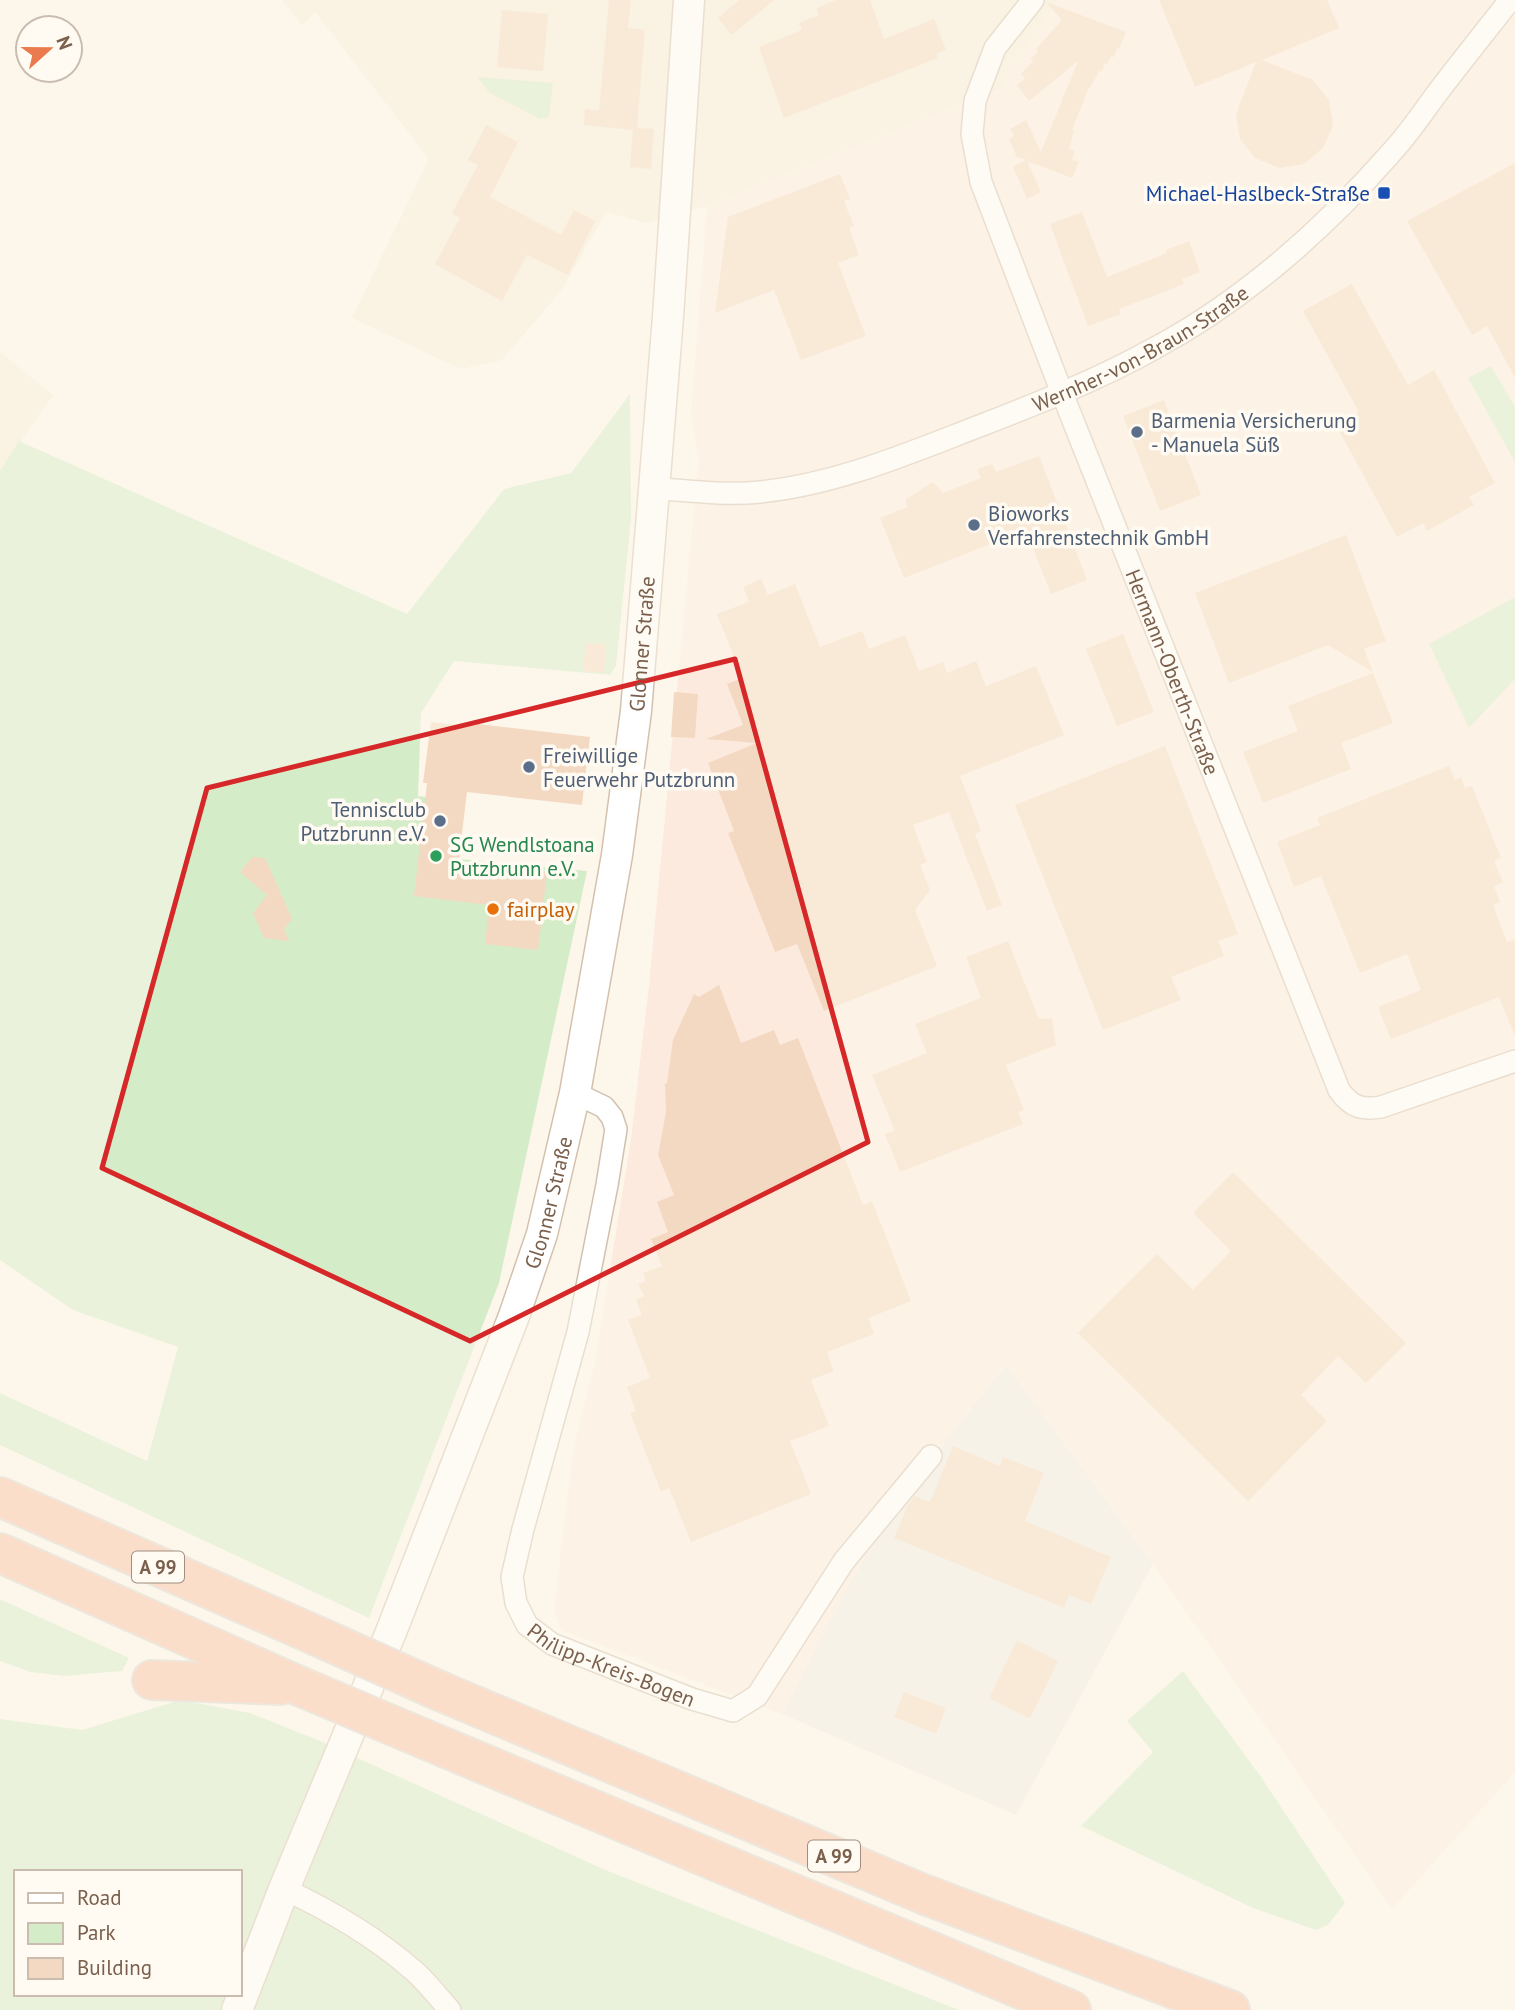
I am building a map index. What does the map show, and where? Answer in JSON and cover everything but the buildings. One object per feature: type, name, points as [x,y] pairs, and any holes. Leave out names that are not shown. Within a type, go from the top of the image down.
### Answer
[{"type":"highway","name":"A 99","points":[[0,1497],[442,1692],[923,1894],[1230,2010]]},
{"type":"highway","name":"A 99","points":[[0,1553],[299,1686],[1071,2010]]},
{"type":"highway","points":[[152,1680],[299,1686]]},
{"type":"street","name":"Glonner Straße","points":[[284,1889],[391,1632],[484,1396],[541,1234],[575,1093],[619,842],[637,699],[655,489],[689,0]]},
{"type":"street","name":"Hermann-Oberth-Straße","points":[[1033,0],[995,48],[975,102],[972,134],[981,182],[1339,1090],[1349,1103],[1361,1109],[1381,1107],[1515,1061]]},
{"type":"street","name":"Wernher-von-Braun-Straße","points":[[655,489],[730,494],[770,491],[830,480],[888,462],[1062,393],[1154,349],[1188,329],[1250,285],[1346,200],[1393,152],[1510,0]]},
{"type":"street","name":"Philipp-Kreis-Bogen","points":[[575,1093],[604,1107],[612,1117],[616,1129],[578,1332],[512,1577],[516,1603],[527,1625],[552,1644],[692,1699],[733,1711],[757,1696],[844,1561],[931,1456]]},
{"type":"street","points":[[237,2010],[284,1889],[363,1930],[414,1971],[450,2010]]},
{"type":"highlighted area","points":[[735,659],[868,1142],[470,1341],[102,1168],[207,788]]},
{"type":"shaded area","points":[[282,0],[1059,0],[1010,68],[1002,88],[707,206],[646,223],[606,212],[561,291],[502,360],[461,369],[352,318],[429,159],[315,12],[302,25]]},
{"type":"shaded area","points":[[1059,0],[1515,0],[1515,1772],[1392,1909],[1153,1564],[1006,1365],[901,1497],[849,1585],[782,1714],[561,1630],[554,1610],[573,1450],[595,1362],[631,1139],[649,985],[699,458],[691,415],[707,206],[1002,88],[1010,68]]},
{"type":"shaded area","points":[[0,352],[53,395],[0,471]]},
{"type":"shaded area","points":[[1006,1365],[1153,1564],[1016,1815],[782,1714],[849,1585],[901,1497]]},
{"type":"green space","points":[[477,77],[553,83],[549,117],[540,119],[490,93]]},
{"type":"green space","points":[[1491,366],[1515,407],[1515,462],[1468,378]]},
{"type":"green space","points":[[630,394],[631,519],[616,666],[610,675],[454,661],[421,713],[418,796],[465,802],[459,859],[587,871],[499,1283],[369,1618],[0,1445],[0,1393],[147,1461],[178,1347],[73,1310],[0,1260],[0,471],[19,441],[407,614],[504,489],[571,473]]},
{"type":"green space","points":[[1515,597],[1515,679],[1469,728],[1429,644]]},
{"type":"green space","points":[[0,1599],[129,1658],[122,1671],[65,1676],[30,1672],[0,1661]]},
{"type":"green space","points":[[1183,1671],[1259,1774],[1345,1903],[1328,1925],[1316,1930],[1253,1908],[1081,1826],[1153,1752],[1127,1721]]},
{"type":"green space","points":[[180,1700],[250,1713],[320,1741],[603,1869],[959,2010],[0,2010],[0,1719],[82,1730]]},
{"type":"place","name":"Michael-Haslbeck-Straße","points":[[1384,193]]},
{"type":"place","name":"Barmenia Versicherung - Manuela Süß","points":[[1137,432]]},
{"type":"place","name":"Bioworks Verfahrenstechnik GmbH","points":[[974,525]]},
{"type":"place","name":"Freiwillige Feuerwehr Putzbrunn","points":[[529,767]]},
{"type":"place","name":"Tennisclub Putzbrunn e.V.","points":[[440,821]]},
{"type":"place","name":"SG Wendlstoana Putzbrunn e.V.","points":[[436,856]]},
{"type":"place","name":"fairplay","points":[[493,909]]}]
